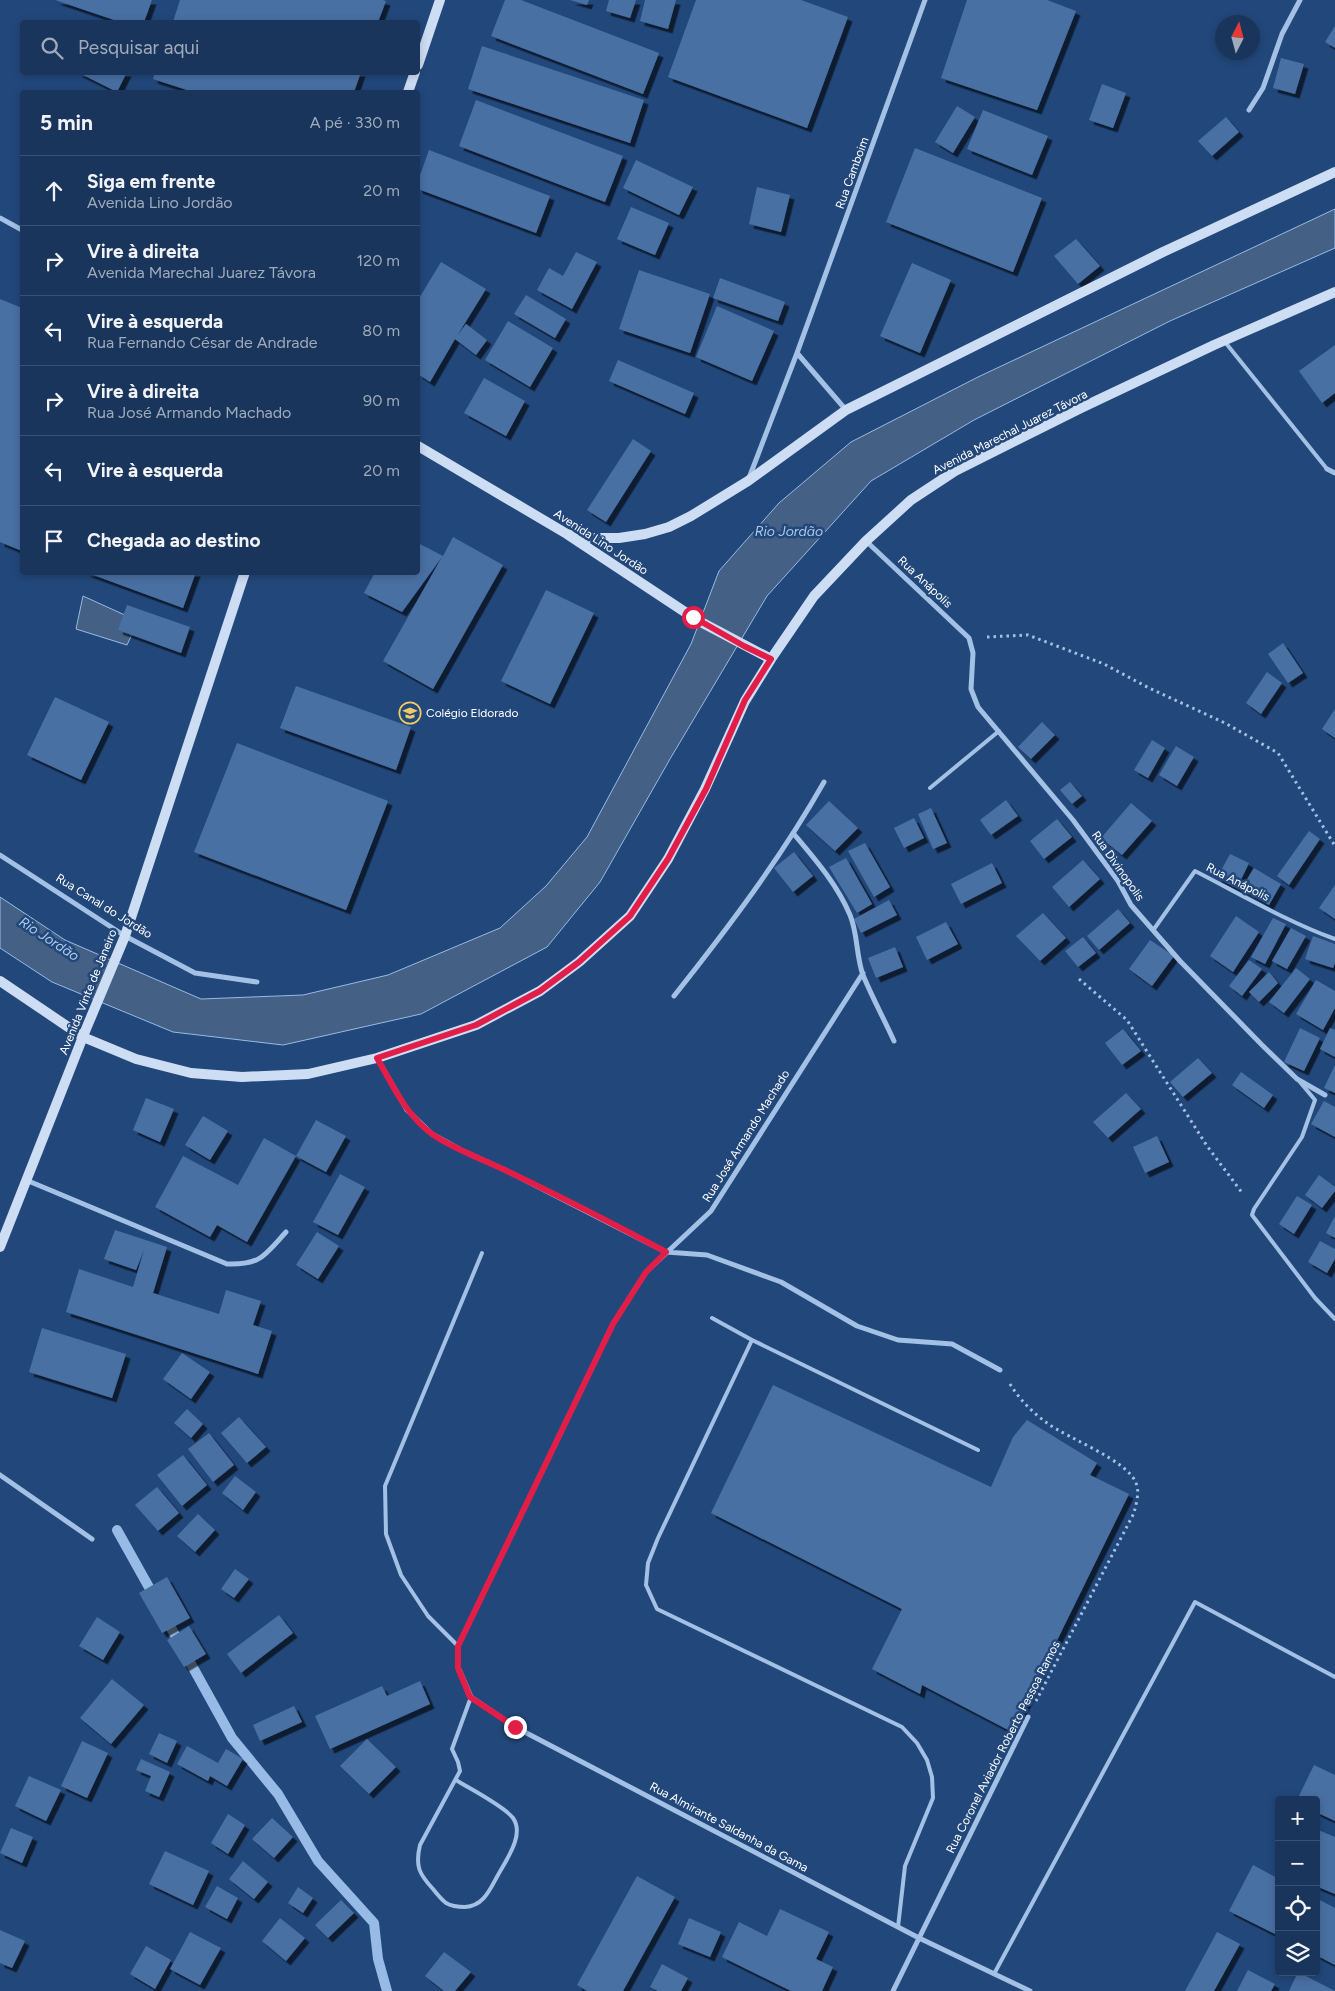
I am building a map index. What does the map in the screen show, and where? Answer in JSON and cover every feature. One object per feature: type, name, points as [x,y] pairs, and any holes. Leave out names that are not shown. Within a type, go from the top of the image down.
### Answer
[{"type":"main road","points":[[420,59],[440,0]]},
{"type":"main road","points":[[409,90],[414,75]]},
{"type":"main road","points":[[567,534],[593,538],[619,538],[669,527],[691,516],[748,481],[846,410],[1163,252],[1335,172]]},
{"type":"main road","name":"Avenida Marechal Juarez Távora","points":[[84,1033],[136,1059],[191,1073],[242,1077],[308,1074],[377,1058],[476,1025],[540,991],[579,962],[630,916],[668,859],[706,789],[745,700],[771,659],[814,596],[866,541],[911,500],[955,471],[1081,408],[1224,341],[1335,292]]},
{"type":"main road","name":"Avenida Lino Jordão","points":[[420,447],[567,534],[697,620],[771,659]]},
{"type":"main road","name":"Avenida Vinte de Janeiro","points":[[0,1247],[84,1033],[120,948],[244,575]]},
{"type":"main road","points":[[0,981],[84,1033]]},
{"type":"street","name":"Rua Camboim","points":[[748,481],[925,0]]},
{"type":"street","points":[[1249,110],[1262,88],[1282,34],[1300,0]]},
{"type":"street","points":[[0,218],[20,229]]},
{"type":"street","points":[[797,352],[846,410]]},
{"type":"street","points":[[1327,469],[1335,473]]},
{"type":"street","name":"Rua Anápolis","points":[[866,541],[969,638]]},
{"type":"street","name":"Rua Divinopolis","points":[[969,638],[973,653],[971,689],[978,706],[1073,820],[1118,881],[1131,905],[1193,974],[1262,1046],[1297,1079],[1325,1095]]},
{"type":"street","points":[[674,996],[747,902],[824,782]]},
{"type":"street","points":[[793,833],[818,862],[835,886],[850,914],[857,938],[862,973],[894,1041]]},
{"type":"street","name":"Rua Canal do Jordão","points":[[0,855],[124,936],[195,974],[257,982]]},
{"type":"street","name":"Rua José Armando Machado","points":[[458,1646],[613,1324],[646,1272],[711,1210],[862,973]]},
{"type":"street","points":[[377,1058],[407,1110],[432,1134],[461,1150],[594,1214],[666,1252],[707,1254],[781,1282],[856,1326],[898,1340],[952,1344],[1000,1370]]},
{"type":"street","points":[[26,1180],[227,1264],[254,1262],[267,1253],[286,1232]]},
{"type":"street","points":[[0,1475],[92,1539]]},
{"type":"street","points":[[458,1646],[458,1668],[470,1697]]},
{"type":"street","name":"Rua Almirante Saldanha da Gama","points":[[470,1697],[515,1727],[918,1938],[1030,1991]]},
{"type":"street","name":"Rua Coronel Aviador Roberto Pessoa Ramos","points":[[892,1991],[1028,1717]]},
{"type":"lane","points":[[1224,341],[1327,469]]},
{"type":"lane","points":[[930,788],[999,731]]},
{"type":"lane","name":"Rua Anápolis","points":[[1154,929],[1195,872],[1305,928],[1335,939]]},
{"type":"lane","points":[[1297,1079],[1315,1100],[1302,1137],[1254,1209],[1252,1215],[1315,1298],[1335,1319]]},
{"type":"lane","points":[[458,1646],[428,1616],[401,1575],[386,1534],[385,1486],[482,1253]]},
{"type":"lane","points":[[712,1318],[752,1340],[978,1450]]},
{"type":"lane","points":[[752,1340],[658,1538],[648,1563],[646,1585],[657,1608],[902,1727],[917,1743],[927,1760],[932,1778],[933,1798],[905,1866],[898,1926]]},
{"type":"lane","points":[[994,1974],[1196,1602],[1335,1677]]},
{"type":"lane","points":[[456,1780],[505,1811],[513,1818],[516,1826],[514,1845],[487,1895],[479,1904],[469,1907],[447,1904],[422,1878],[418,1864],[420,1845],[460,1771],[452,1749],[470,1697]]},
{"type":"path","points":[[969,638],[1028,635],[1104,664],[1149,688],[1225,724],[1278,753],[1335,846]]},
{"type":"path","points":[[1079,979],[1127,1020],[1206,1146],[1254,1209]]},
{"type":"path","name":"Rua Coronel Aviador Roberto Pessoa Ramos","points":[[1000,1370],[1018,1396],[1047,1423],[1127,1468],[1137,1484],[1138,1496],[1134,1513],[1028,1717]]},
{"type":"water","name":"Rio Jordão","points":[[1335,209],[1335,248],[1170,321],[974,420],[871,481],[767,596],[670,759],[600,882],[547,947],[421,1014],[283,1045],[173,1032],[52,982],[0,948],[0,897],[65,940],[201,999],[303,995],[388,975],[500,928],[546,886],[587,837],[691,644],[719,571],[779,503],[851,442],[978,377]]},
{"type":"water","points":[[83,596],[138,621],[127,645],[76,629]]},
{"type":"building","points":[[55,0],[152,0],[145,20],[114,20]]},
{"type":"building","points":[[180,0],[386,1],[379,20],[174,20]]},
{"type":"building","points":[[505,0],[521,0],[659,53],[643,94],[491,36]]},
{"type":"building","points":[[570,0],[589,0],[587,5]]},
{"type":"building","points":[[609,0],[636,0],[630,18],[606,11]]},
{"type":"building","points":[[645,0],[676,0],[668,29],[640,21]]},
{"type":"building","points":[[696,0],[801,0],[848,17],[807,128],[668,77]]},
{"type":"building","points":[[967,0],[1047,0],[1076,11],[1037,110],[941,78]]},
{"type":"building","points":[[1335,26],[1335,48],[1325,42]]},
{"type":"building","points":[[482,46],[644,100],[630,143],[468,89]]},
{"type":"building","points":[[1281,58],[1304,64],[1295,94],[1273,88]]},
{"type":"building","points":[[83,75],[126,75],[118,90],[113,90]]},
{"type":"building","points":[[154,75],[360,75],[355,90],[187,90],[153,79]]},
{"type":"building","points":[[1102,84],[1126,93],[1113,128],[1089,120]]},
{"type":"building","points":[[476,100],[623,156],[605,202],[459,146]]},
{"type":"building","points":[[957,106],[975,117],[953,153],[935,142]]},
{"type":"building","points":[[983,110],[1048,136],[1032,175],[967,149]]},
{"type":"building","points":[[1226,117],[1239,132],[1212,156],[1198,141]]},
{"type":"building","points":[[915,148],[1042,198],[1013,272],[886,222]]},
{"type":"building","points":[[429,150],[550,196],[536,233],[420,190],[420,175]]},
{"type":"building","points":[[636,160],[693,187],[679,215],[623,188]]},
{"type":"building","points":[[757,187],[790,195],[781,232],[749,224]]},
{"type":"building","points":[[631,207],[669,223],[655,255],[617,239]]},
{"type":"building","points":[[1076,239],[1100,266],[1078,284],[1054,256]]},
{"type":"building","points":[[576,252],[597,262],[572,309],[537,290],[549,268],[563,276]]},
{"type":"building","points":[[441,262],[486,289],[457,336],[466,324],[487,340],[476,355],[455,339],[430,382],[420,375],[420,297]]},
{"type":"building","points":[[912,263],[951,280],[920,353],[880,336]]},
{"type":"building","points":[[639,270],[710,294],[690,353],[619,329]]},
{"type":"building","points":[[720,278],[785,302],[778,321],[713,298]]},
{"type":"building","points":[[526,295],[566,319],[555,338],[514,314]]},
{"type":"building","points":[[0,299],[20,307],[20,550],[0,542]]},
{"type":"building","points":[[717,306],[774,331],[752,381],[696,357]]},
{"type":"building","points":[[508,321],[553,348],[530,387],[485,360]]},
{"type":"building","points":[[1335,345],[1335,393],[1322,403],[1299,371]]},
{"type":"building","points":[[618,360],[694,393],[685,414],[609,381]]},
{"type":"building","points":[[484,378],[525,401],[506,436],[464,413]]},
{"type":"building","points":[[633,439],[651,451],[606,522],[587,510]]},
{"type":"building","points":[[453,537],[503,565],[433,689],[383,661],[442,557],[402,612],[364,593],[373,575],[420,575],[420,544],[443,556]]},
{"type":"building","points":[[93,575],[195,575],[183,608]]},
{"type":"building","points":[[546,590],[594,613],[550,704],[501,681]]},
{"type":"building","points":[[127,605],[190,627],[181,653],[118,630]]},
{"type":"building","points":[[1283,643],[1303,673],[1288,683],[1268,654]]},
{"type":"building","points":[[1267,672],[1282,683],[1261,714],[1246,703]]},
{"type":"building","points":[[296,686],[411,727],[396,770],[280,728]]},
{"type":"building","points":[[55,697],[109,722],[81,780],[27,755]]},
{"type":"building","points":[[1335,709],[1335,738],[1322,729]]},
{"type":"building","points":[[1042,722],[1055,735],[1031,759],[1018,747]]},
{"type":"building","points":[[1152,740],[1165,748],[1148,778],[1134,770]]},
{"type":"building","points":[[237,743],[388,801],[346,910],[194,852]]},
{"type":"building","points":[[1176,746],[1194,757],[1177,786],[1159,775]]},
{"type":"building","points":[[1070,782],[1082,796],[1072,804],[1060,790]]},
{"type":"building","points":[[1006,800],[1018,816],[991,835],[980,820]]},
{"type":"building","points":[[829,801],[858,828],[835,851],[806,825]]},
{"type":"building","points":[[1131,803],[1152,821],[1122,855],[1101,838]]},
{"type":"building","points":[[931,808],[947,843],[933,849],[918,814]]},
{"type":"building","points":[[914,818],[924,838],[904,848],[894,828]]},
{"type":"building","points":[[1057,819],[1072,837],[1044,859],[1030,841]]},
{"type":"building","points":[[1309,831],[1320,839],[1289,885],[1277,876]]},
{"type":"building","points":[[865,843],[890,887],[874,897],[848,851]]},
{"type":"building","points":[[794,852],[813,876],[793,892],[774,868]]},
{"type":"building","points":[[1230,854],[1249,863],[1237,888],[1217,878]]},
{"type":"building","points":[[846,858],[872,904],[857,913],[829,867]]},
{"type":"building","points":[[1083,860],[1100,879],[1069,907],[1052,887]]},
{"type":"building","points":[[992,863],[1002,883],[961,904],[951,884]]},
{"type":"building","points":[[1254,868],[1281,884],[1269,905],[1241,889]]},
{"type":"building","points":[[1335,885],[1335,919],[1319,908]]},
{"type":"building","points":[[889,900],[897,915],[861,933],[854,919]]},
{"type":"building","points":[[1118,909],[1130,923],[1099,950],[1087,936]]},
{"type":"building","points":[[1043,913],[1066,938],[1040,961],[1016,936]]},
{"type":"building","points":[[1236,916],[1259,932],[1233,972],[1210,956]]},
{"type":"building","points":[[1273,918],[1286,924],[1265,964],[1251,957]]},
{"type":"building","points":[[946,922],[958,944],[927,960],[916,937]]},
{"type":"building","points":[[1291,928],[1306,936],[1287,969],[1272,961]]},
{"type":"building","points":[[1313,936],[1335,944],[1335,963],[1333,968],[1305,959]]},
{"type":"building","points":[[1083,937],[1096,953],[1078,967],[1065,951]]},
{"type":"building","points":[[1150,940],[1174,956],[1152,986],[1129,969]]},
{"type":"building","points":[[895,947],[903,967],[876,978],[868,958]]},
{"type":"building","points":[[1249,960],[1262,969],[1242,996],[1229,986]]},
{"type":"building","points":[[1296,968],[1310,979],[1284,1013],[1269,1002]]},
{"type":"building","points":[[1269,972],[1278,983],[1259,1002],[1249,992]]},
{"type":"building","points":[[1316,980],[1335,991],[1335,1008],[1323,1030],[1296,1014]]},
{"type":"building","points":[[1300,1028],[1320,1038],[1304,1071],[1284,1062]]},
{"type":"building","points":[[1330,1028],[1335,1030],[1335,1057],[1320,1049]]},
{"type":"building","points":[[1123,1029],[1141,1051],[1122,1065],[1105,1043]]},
{"type":"building","points":[[1198,1058],[1212,1073],[1183,1097],[1170,1082]]},
{"type":"building","points":[[1335,1065],[1335,1093],[1324,1088]]},
{"type":"building","points":[[1241,1072],[1273,1095],[1264,1108],[1232,1085]]},
{"type":"building","points":[[1126,1093],[1141,1109],[1108,1138],[1093,1122]]},
{"type":"building","points":[[146,1098],[174,1109],[160,1142],[133,1130]]},
{"type":"building","points":[[1324,1101],[1335,1107],[1335,1137],[1311,1124]]},
{"type":"building","points":[[203,1116],[228,1131],[210,1160],[185,1145]]},
{"type":"building","points":[[316,1120],[346,1136],[326,1172],[296,1156]]},
{"type":"building","points":[[1157,1136],[1169,1162],[1145,1173],[1133,1147]]},
{"type":"building","points":[[264,1138],[296,1156],[247,1242],[217,1225],[210,1237],[155,1207],[183,1156],[238,1185]]},
{"type":"building","points":[[340,1174],[365,1187],[338,1235],[313,1222]]},
{"type":"building","points":[[1319,1175],[1335,1187],[1335,1191],[1322,1208],[1305,1195]]},
{"type":"building","points":[[1297,1196],[1312,1205],[1294,1234],[1279,1224]]},
{"type":"building","points":[[1335,1216],[1335,1238],[1326,1233]]},
{"type":"building","points":[[115,1230],[167,1247],[153,1293],[219,1314],[226,1290],[261,1301],[253,1325],[272,1331],[258,1374],[66,1312],[79,1269],[133,1287],[144,1250],[136,1270],[104,1259]]},
{"type":"building","points":[[317,1232],[339,1246],[318,1279],[296,1265]]},
{"type":"building","points":[[1320,1241],[1335,1249],[1335,1259],[1327,1273],[1308,1262]]},
{"type":"building","points":[[42,1328],[126,1354],[112,1398],[29,1372]]},
{"type":"building","points":[[182,1353],[210,1372],[191,1399],[163,1379]]},
{"type":"building","points":[[773,1385],[991,1487],[1013,1437],[1027,1420],[1097,1463],[1090,1475],[1129,1494],[1012,1732],[922,1685],[920,1694],[872,1669],[902,1609],[711,1513]]},
{"type":"building","points":[[187,1409],[203,1424],[191,1438],[174,1423]]},
{"type":"building","points":[[239,1417],[266,1447],[247,1463],[221,1433]]},
{"type":"building","points":[[209,1433],[234,1465],[213,1482],[188,1449]]},
{"type":"building","points":[[183,1455],[207,1485],[182,1506],[157,1475]]},
{"type":"building","points":[[235,1476],[256,1492],[243,1510],[222,1493]]},
{"type":"building","points":[[157,1487],[179,1513],[158,1531],[135,1505]]},
{"type":"building","points":[[198,1514],[215,1530],[195,1552],[177,1536]]},
{"type":"building","points":[[235,1569],[249,1579],[234,1598],[221,1589]]},
{"type":"building","points":[[167,1577],[190,1618],[162,1633],[139,1593]]},
{"type":"building","points":[[279,1615],[293,1633],[241,1673],[227,1654]]},
{"type":"building","points":[[97,1617],[120,1632],[103,1660],[79,1646]]},
{"type":"building","points":[[189,1626],[206,1654],[184,1667],[167,1640]]},
{"type":"building","points":[[112,1679],[144,1705],[111,1744],[80,1718]]},
{"type":"building","points":[[420,1681],[430,1704],[330,1749],[315,1716],[382,1686],[387,1696]]},
{"type":"building","points":[[294,1706],[302,1722],[260,1741],[253,1725]]},
{"type":"building","points":[[159,1733],[177,1741],[167,1763],[149,1754]]},
{"type":"building","points":[[367,1739],[396,1767],[369,1794],[340,1766]]},
{"type":"building","points":[[82,1741],[108,1753],[87,1798],[61,1786]]},
{"type":"building","points":[[187,1746],[218,1763],[226,1749],[243,1759],[227,1786],[210,1776],[208,1781],[177,1764]]},
{"type":"building","points":[[141,1759],[170,1772],[159,1797],[145,1791],[151,1776],[136,1770]]},
{"type":"building","points":[[1314,1765],[1335,1775],[1335,1821],[1320,1814],[1320,1796],[1299,1796]]},
{"type":"building","points":[[29,1776],[61,1790],[46,1821],[15,1806]]},
{"type":"building","points":[[228,1814],[245,1825],[228,1854],[211,1843]]},
{"type":"building","points":[[272,1818],[293,1837],[274,1858],[252,1839]]},
{"type":"building","points":[[11,1828],[33,1837],[22,1863],[0,1853]]},
{"type":"building","points":[[1320,1831],[1335,1837],[1335,1894],[1320,1888]]},
{"type":"building","points":[[165,1851],[209,1871],[193,1905],[149,1884]]},
{"type":"building","points":[[243,1861],[268,1882],[254,1899],[229,1879]]},
{"type":"building","points":[[1253,1865],[1275,1877],[1275,1934],[1229,1911]]},
{"type":"building","points":[[637,1876],[675,1897],[623,1991],[587,1991],[577,1985]]},
{"type":"building","points":[[217,1886],[238,1898],[227,1919],[205,1907]]},
{"type":"building","points":[[298,1887],[313,1898],[303,1913],[288,1903]]},
{"type":"building","points":[[341,1900],[354,1913],[328,1938],[315,1925]]},
{"type":"building","points":[[1320,1900],[1335,1908],[1335,1965],[1320,1957]]},
{"type":"building","points":[[780,1909],[829,1932],[816,1959],[833,1967],[822,1991],[791,1991],[722,1957],[739,1922],[767,1936]]},
{"type":"building","points":[[280,1918],[305,1938],[286,1961],[262,1941]]},
{"type":"building","points":[[689,1918],[721,1932],[710,1957],[678,1944]]},
{"type":"building","points":[[0,1930],[25,1941],[12,1968],[0,1963]]},
{"type":"building","points":[[190,1932],[221,1948],[200,1985],[170,1969]]},
{"type":"building","points":[[1217,1932],[1240,1944],[1214,1991],[1185,1991]]},
{"type":"building","points":[[146,1946],[171,1960],[155,1989],[130,1974]]},
{"type":"building","points":[[444,1952],[471,1972],[455,1991],[444,1991],[425,1976]]},
{"type":"building","points":[[662,1964],[688,1978],[681,1991],[658,1991],[650,1987]]},
{"type":"building","points":[[1248,1970],[1275,1984],[1271,1991],[1237,1991]]},
{"type":"building","points":[[1296,1976],[1306,1976],[1335,1991],[1289,1991]]},
{"type":"waterway","points":[[117,1530],[155,1598]]},
{"type":"waterway","points":[[165,1617],[232,1738],[278,1794],[318,1861],[374,1923],[378,1959],[387,1991]]},
{"type":"place","name":"Colégio Eldorado","points":[[410,713]]},
{"type":"route","points":[[515,1727],[470,1697],[458,1668],[458,1646],[613,1324],[646,1272],[666,1252],[432,1134],[407,1110],[377,1058],[476,1025],[540,991],[579,962],[630,916],[668,859],[706,789],[745,700],[771,659],[693,617]]}]
